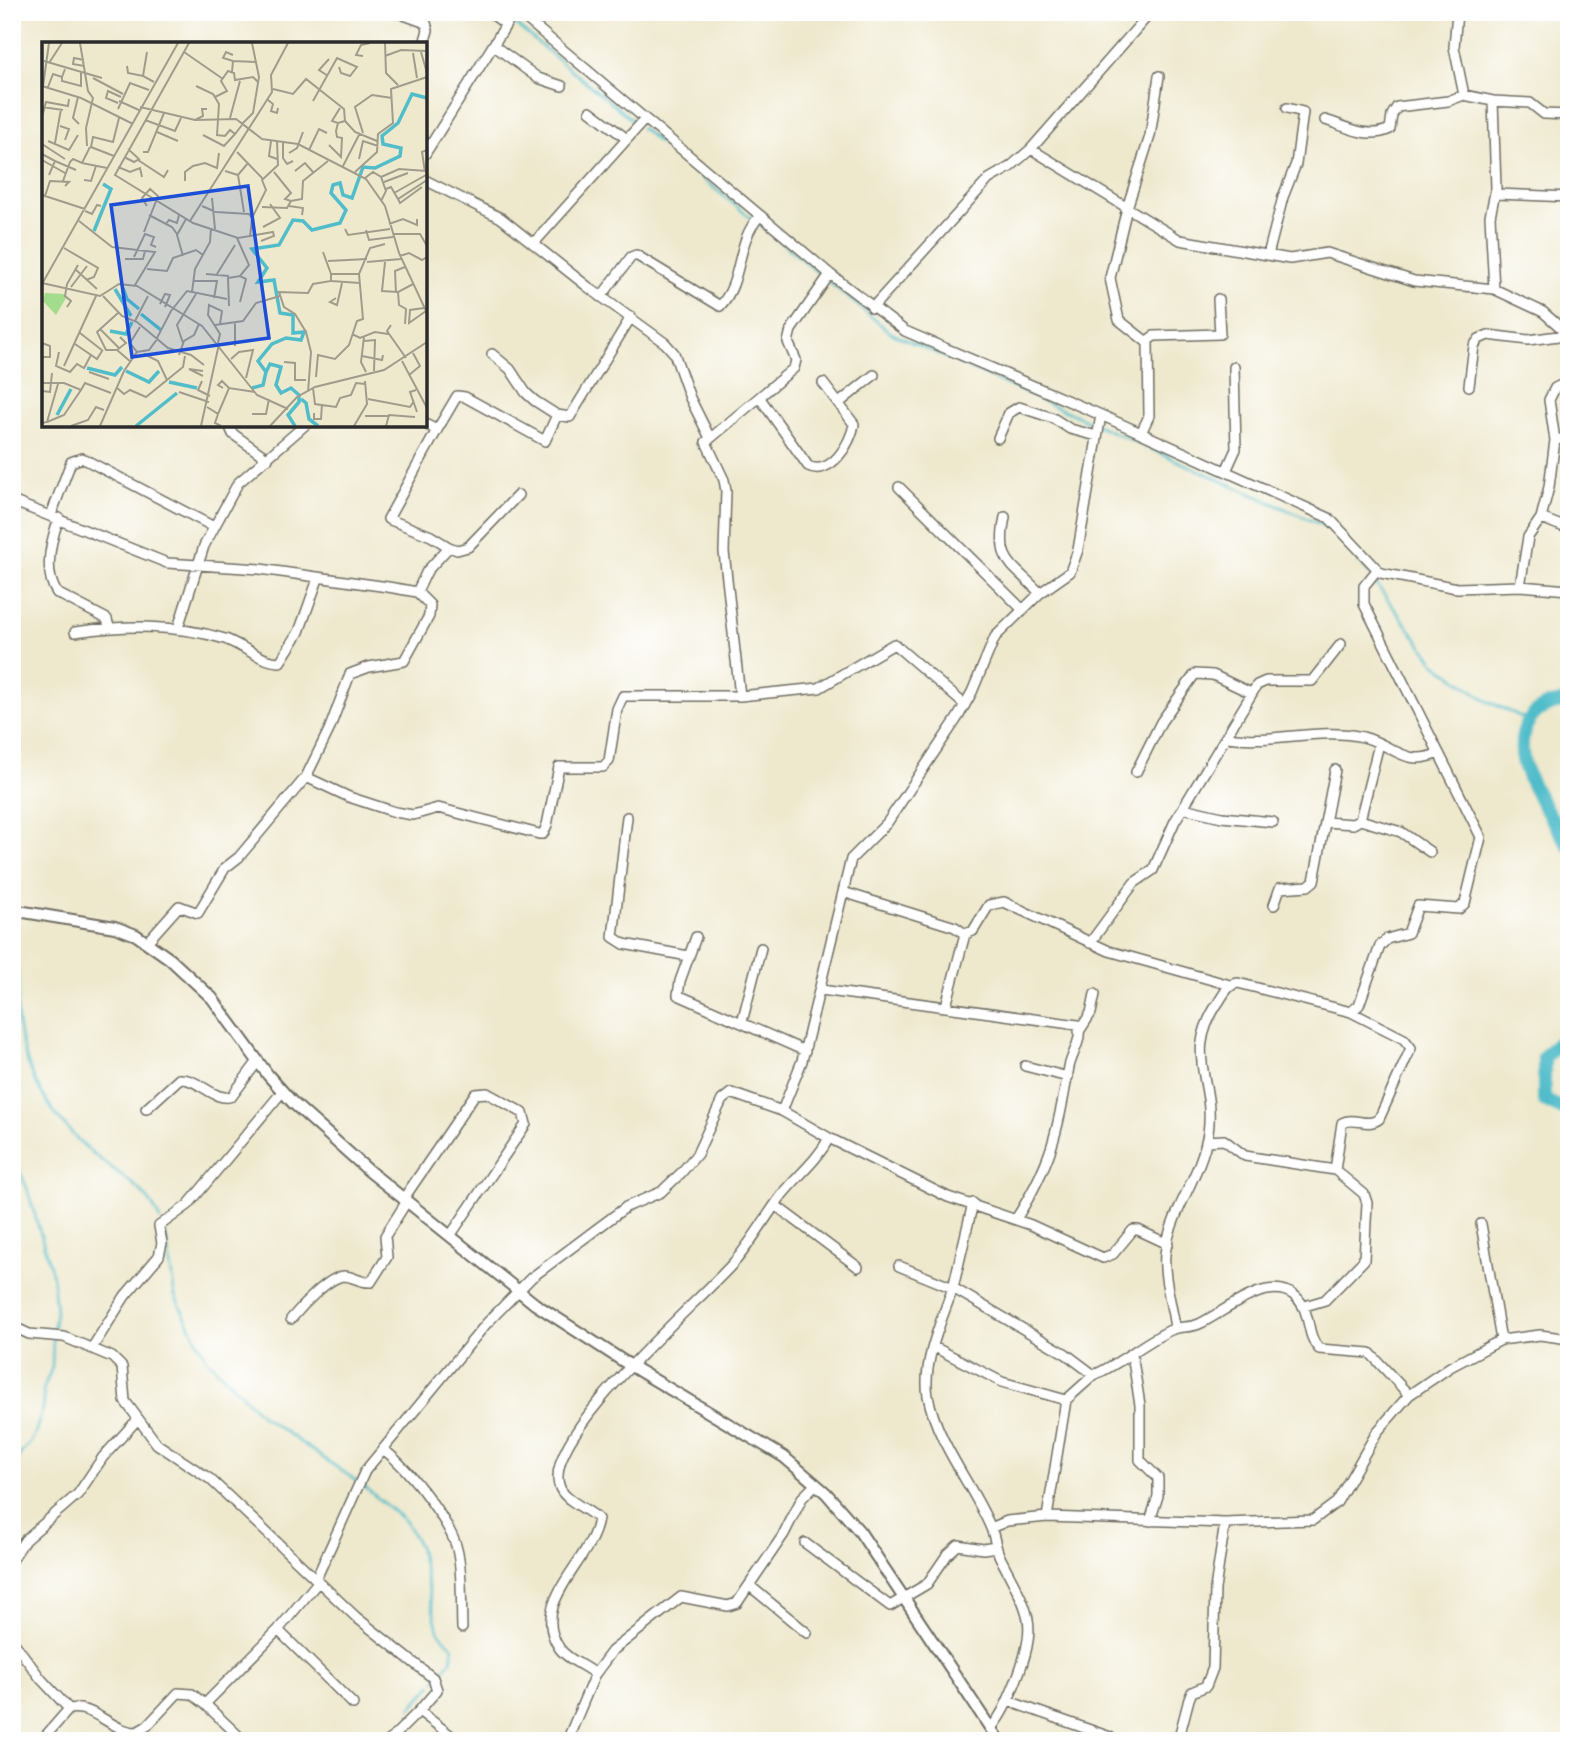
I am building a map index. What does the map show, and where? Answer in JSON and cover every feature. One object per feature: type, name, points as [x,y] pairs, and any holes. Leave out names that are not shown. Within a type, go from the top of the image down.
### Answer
[{"type":"street","points":[[397,12],[426,23],[428,30],[425,42]]},
{"type":"street","points":[[490,12],[512,17],[645,119],[758,218],[905,331],[1141,433],[1329,519],[1341,528],[1372,575]]},
{"type":"street","points":[[872,308],[989,179],[1010,167],[1031,149],[1152,12]]},
{"type":"street","points":[[1457,12],[1454,47],[1464,95]]},
{"type":"street","points":[[427,151],[512,17]]},
{"type":"street","points":[[494,45],[538,78],[562,86]]},
{"type":"street","points":[[1147,341],[1122,324],[1110,283],[1127,208],[1150,136],[1158,76]]},
{"type":"street","points":[[1325,120],[1350,131],[1381,132],[1390,129],[1392,115],[1397,107],[1448,101],[1464,95],[1493,101],[1530,103],[1544,114],[1569,115]]},
{"type":"street","points":[[1493,101],[1496,194],[1490,216],[1494,289]]},
{"type":"street","points":[[1268,256],[1283,197],[1296,164],[1303,112],[1287,108]]},
{"type":"street","points":[[590,111],[627,139]]},
{"type":"street","points":[[534,243],[645,119]]},
{"type":"street","points":[[1031,149],[1180,240],[1290,259],[1327,253],[1414,281],[1494,289],[1536,307],[1550,317],[1567,338]]},
{"type":"street","points":[[427,181],[501,218],[672,349],[690,398],[709,436]]},
{"type":"street","points":[[1496,194],[1569,197]]},
{"type":"street","points":[[601,297],[635,255],[720,306],[737,275],[748,229],[758,218]]},
{"type":"street","points":[[740,696],[724,552],[726,491],[719,468],[706,447],[709,436],[760,398],[794,368],[796,360],[788,342],[791,330],[830,274]]},
{"type":"street","points":[[1147,341],[1154,336],[1220,334],[1218,299]]},
{"type":"street","points":[[492,354],[510,369],[526,393],[557,415],[572,415],[631,317]]},
{"type":"street","points":[[1469,386],[1474,346],[1479,339],[1488,335],[1528,340],[1567,338]]},
{"type":"street","points":[[1141,433],[1149,411],[1147,341]]},
{"type":"street","points":[[1226,471],[1236,449],[1234,367]]},
{"type":"street","points":[[839,403],[874,375]]},
{"type":"street","points":[[1521,586],[1528,537],[1542,519],[1555,440],[1549,400],[1555,388],[1569,381]]},
{"type":"street","points":[[760,398],[808,466],[813,468],[831,465],[852,432],[853,421],[823,383]]},
{"type":"street","points":[[517,495],[468,547],[457,550],[431,536],[388,519],[457,396],[465,397],[545,441],[557,415]]},
{"type":"street","points":[[998,438],[1009,413],[1019,407],[1052,418],[1070,429],[1097,434]]},
{"type":"street","points":[[782,1111],[805,1051],[853,855],[887,823],[965,705],[995,637],[1040,593],[1070,572],[1075,559],[1100,417]]},
{"type":"street","points":[[427,425],[438,430]]},
{"type":"street","points":[[230,427],[233,433],[268,459]]},
{"type":"street","points":[[178,628],[214,527],[238,483],[303,427]]},
{"type":"street","points":[[1555,440],[1569,438]]},
{"type":"street","points":[[109,628],[107,619],[57,593],[53,585],[50,557],[55,516],[71,462],[82,458],[214,527]]},
{"type":"street","points":[[899,487],[1022,609]]},
{"type":"street","points":[[12,501],[159,560],[260,569],[416,592],[432,610],[408,658],[398,663],[369,667],[350,674],[306,777],[239,857],[225,868],[198,913],[178,906],[147,942]]},
{"type":"street","points":[[1005,517],[1000,540],[1002,553],[1040,593]]},
{"type":"street","points":[[1542,519],[1569,528]]},
{"type":"street","points":[[416,592],[427,571],[449,547]]},
{"type":"street","points":[[1372,575],[1457,588],[1521,586],[1569,590]]},
{"type":"street","points":[[1351,1012],[1359,1005],[1381,943],[1408,933],[1418,906],[1459,909],[1465,902],[1481,837],[1368,612],[1363,596],[1372,575]]},
{"type":"street","points":[[75,632],[109,628],[178,628],[224,639],[280,662],[299,632],[318,579]]},
{"type":"street","points":[[1090,943],[1134,883],[1153,870],[1183,808],[1251,693],[1265,681],[1312,681],[1341,644]]},
{"type":"street","points":[[306,777],[349,797],[395,812],[414,815],[438,808],[543,834],[559,767],[603,766],[608,761],[617,709],[623,696],[740,696],[776,694],[826,686],[841,673],[894,645],[965,705]]},
{"type":"street","points":[[1136,772],[1161,722],[1195,674],[1213,674],[1251,693]]},
{"type":"street","points":[[1227,737],[1246,740],[1338,735],[1363,737],[1413,759],[1423,760],[1438,752]]},
{"type":"street","points":[[1360,820],[1379,744]]},
{"type":"street","points":[[1274,905],[1280,888],[1308,886],[1314,881],[1335,769]]},
{"type":"street","points":[[1183,808],[1222,817],[1273,822]]},
{"type":"street","points":[[627,817],[613,937],[624,944],[688,956]]},
{"type":"street","points":[[1325,822],[1353,824],[1360,820],[1401,832],[1430,852]]},
{"type":"street","points":[[843,892],[955,927],[965,934]]},
{"type":"street","points":[[965,934],[973,931],[989,905],[999,901],[1090,943],[1230,985],[1238,983],[1351,1012],[1404,1039],[1411,1048],[1379,1119],[1368,1123],[1350,1120],[1342,1123],[1335,1170]]},
{"type":"street","points":[[12,910],[102,924],[129,932],[147,942],[200,985],[282,1092],[342,1149],[405,1200],[517,1290],[631,1366],[784,1457],[816,1484],[851,1520],[906,1598],[999,1741]]},
{"type":"street","points":[[946,1006],[965,934]]},
{"type":"street","points":[[696,937],[678,995],[805,1051]]},
{"type":"street","points":[[742,1022],[761,948]]},
{"type":"street","points":[[1175,1328],[1165,1267],[1168,1244],[1196,1177],[1206,1141],[1208,1110],[1200,1043],[1214,1008],[1230,985]]},
{"type":"street","points":[[821,990],[1073,1023],[1080,1030]]},
{"type":"street","points":[[1016,1219],[1053,1150],[1080,1030],[1091,1013],[1095,994]]},
{"type":"street","points":[[146,1109],[179,1079],[193,1080],[221,1097],[232,1096],[258,1061]]},
{"type":"street","points":[[1025,1066],[1068,1077]]},
{"type":"street","points":[[92,1348],[125,1296],[159,1256],[162,1243],[159,1226],[188,1205],[282,1092]]},
{"type":"street","points":[[292,1319],[335,1278],[347,1276],[359,1282],[371,1282],[387,1257],[385,1236],[405,1200],[475,1094],[487,1093],[523,1114],[526,1124],[450,1236]]},
{"type":"street","points":[[205,1704],[278,1630],[317,1580],[365,1471],[517,1290],[615,1214],[661,1192],[693,1161],[722,1100],[731,1093],[782,1111],[829,1138],[948,1197],[1016,1219],[1103,1258],[1113,1254],[1133,1230],[1168,1244]]},
{"type":"street","points":[[595,1674],[564,1654],[551,1630],[553,1609],[560,1592],[595,1533],[598,1520],[561,1491],[558,1479],[563,1459],[575,1436],[631,1366],[736,1260],[775,1205],[820,1155],[829,1138]]},
{"type":"street","points":[[1206,1141],[1224,1140],[1245,1156],[1335,1170],[1364,1194],[1367,1217],[1366,1255],[1361,1265],[1325,1300],[1304,1306]]},
{"type":"street","points":[[973,1203],[928,1376],[929,1402],[955,1461],[991,1528],[996,1547],[1019,1590],[1031,1628],[1026,1655],[1009,1701],[991,1728]]},
{"type":"street","points":[[775,1205],[859,1267]]},
{"type":"street","points":[[1481,1224],[1501,1340]]},
{"type":"street","points":[[899,1266],[953,1288],[1066,1354],[1094,1375]]},
{"type":"street","points":[[1047,1517],[1066,1400],[1094,1375],[1175,1328],[1198,1324],[1269,1289],[1287,1291],[1304,1306],[1312,1338],[1318,1349],[1370,1353],[1409,1395]]},
{"type":"street","points":[[12,1326],[29,1334],[52,1335],[112,1357],[122,1367],[125,1401],[157,1444],[210,1479],[317,1580],[435,1681],[437,1690],[389,1741]]},
{"type":"street","points":[[991,1528],[1007,1521],[1047,1517],[1225,1523],[1305,1521],[1324,1514],[1337,1502],[1377,1432],[1409,1395],[1450,1367],[1501,1340],[1540,1335],[1569,1339]]},
{"type":"street","points":[[934,1347],[1002,1382],[1066,1400]]},
{"type":"street","points":[[1132,1354],[1140,1405],[1140,1460],[1158,1478],[1158,1496],[1150,1521]]},
{"type":"street","points":[[12,1559],[32,1533],[78,1494],[103,1457],[137,1420]]},
{"type":"street","points":[[383,1449],[395,1458],[425,1496],[454,1539],[462,1628]]},
{"type":"street","points":[[567,1741],[595,1674],[612,1651],[681,1597],[732,1606],[750,1586],[784,1534],[802,1498],[816,1484]]},
{"type":"street","points":[[1178,1741],[1192,1692],[1206,1686],[1212,1672],[1215,1589],[1225,1523]]},
{"type":"street","points":[[805,1543],[885,1605],[893,1606],[930,1582],[947,1555],[958,1545],[983,1549],[996,1547]]},
{"type":"street","points":[[750,1586],[807,1633]]},
{"type":"street","points":[[278,1630],[353,1704]]},
{"type":"street","points":[[12,1640],[69,1709],[88,1711],[138,1737],[178,1693],[192,1694],[244,1741]]},
{"type":"street","points":[[1009,1701],[1110,1737]]},
{"type":"street","points":[[41,1741],[69,1709]]},
{"type":"street","points":[[419,1711],[458,1741]]},
{"type":"waterway","points":[[511,21],[636,123]]},
{"type":"waterway","points":[[641,128],[752,219]]},
{"type":"waterway","points":[[758,223],[891,333],[1337,532]]},
{"type":"waterway","points":[[1342,537],[1369,574]]},
{"type":"waterway","points":[[1373,580],[1435,663],[1487,701],[1528,720]]},
{"type":"waterway","points":[[1569,702],[1555,703],[1535,714],[1528,722],[1522,744],[1530,780],[1569,846]]},
{"type":"waterway","points":[[12,952],[18,974],[17,1010],[21,1038],[42,1094],[56,1115],[82,1144],[143,1193],[160,1220]]},
{"type":"waterway","points":[[1569,1032],[1544,1057],[1544,1100],[1569,1112]]},
{"type":"waterway","points":[[12,1154],[27,1188],[52,1273],[56,1311],[53,1333]]},
{"type":"waterway","points":[[165,1232],[175,1296],[206,1358],[262,1416],[361,1484],[406,1522],[419,1546],[438,1631],[453,1647],[451,1661],[436,1680]]},
{"type":"waterway","points":[[12,1465],[34,1437],[44,1404],[43,1390],[52,1367],[53,1339]]},
{"type":"waterway","points":[[411,1708],[432,1685]]}]
